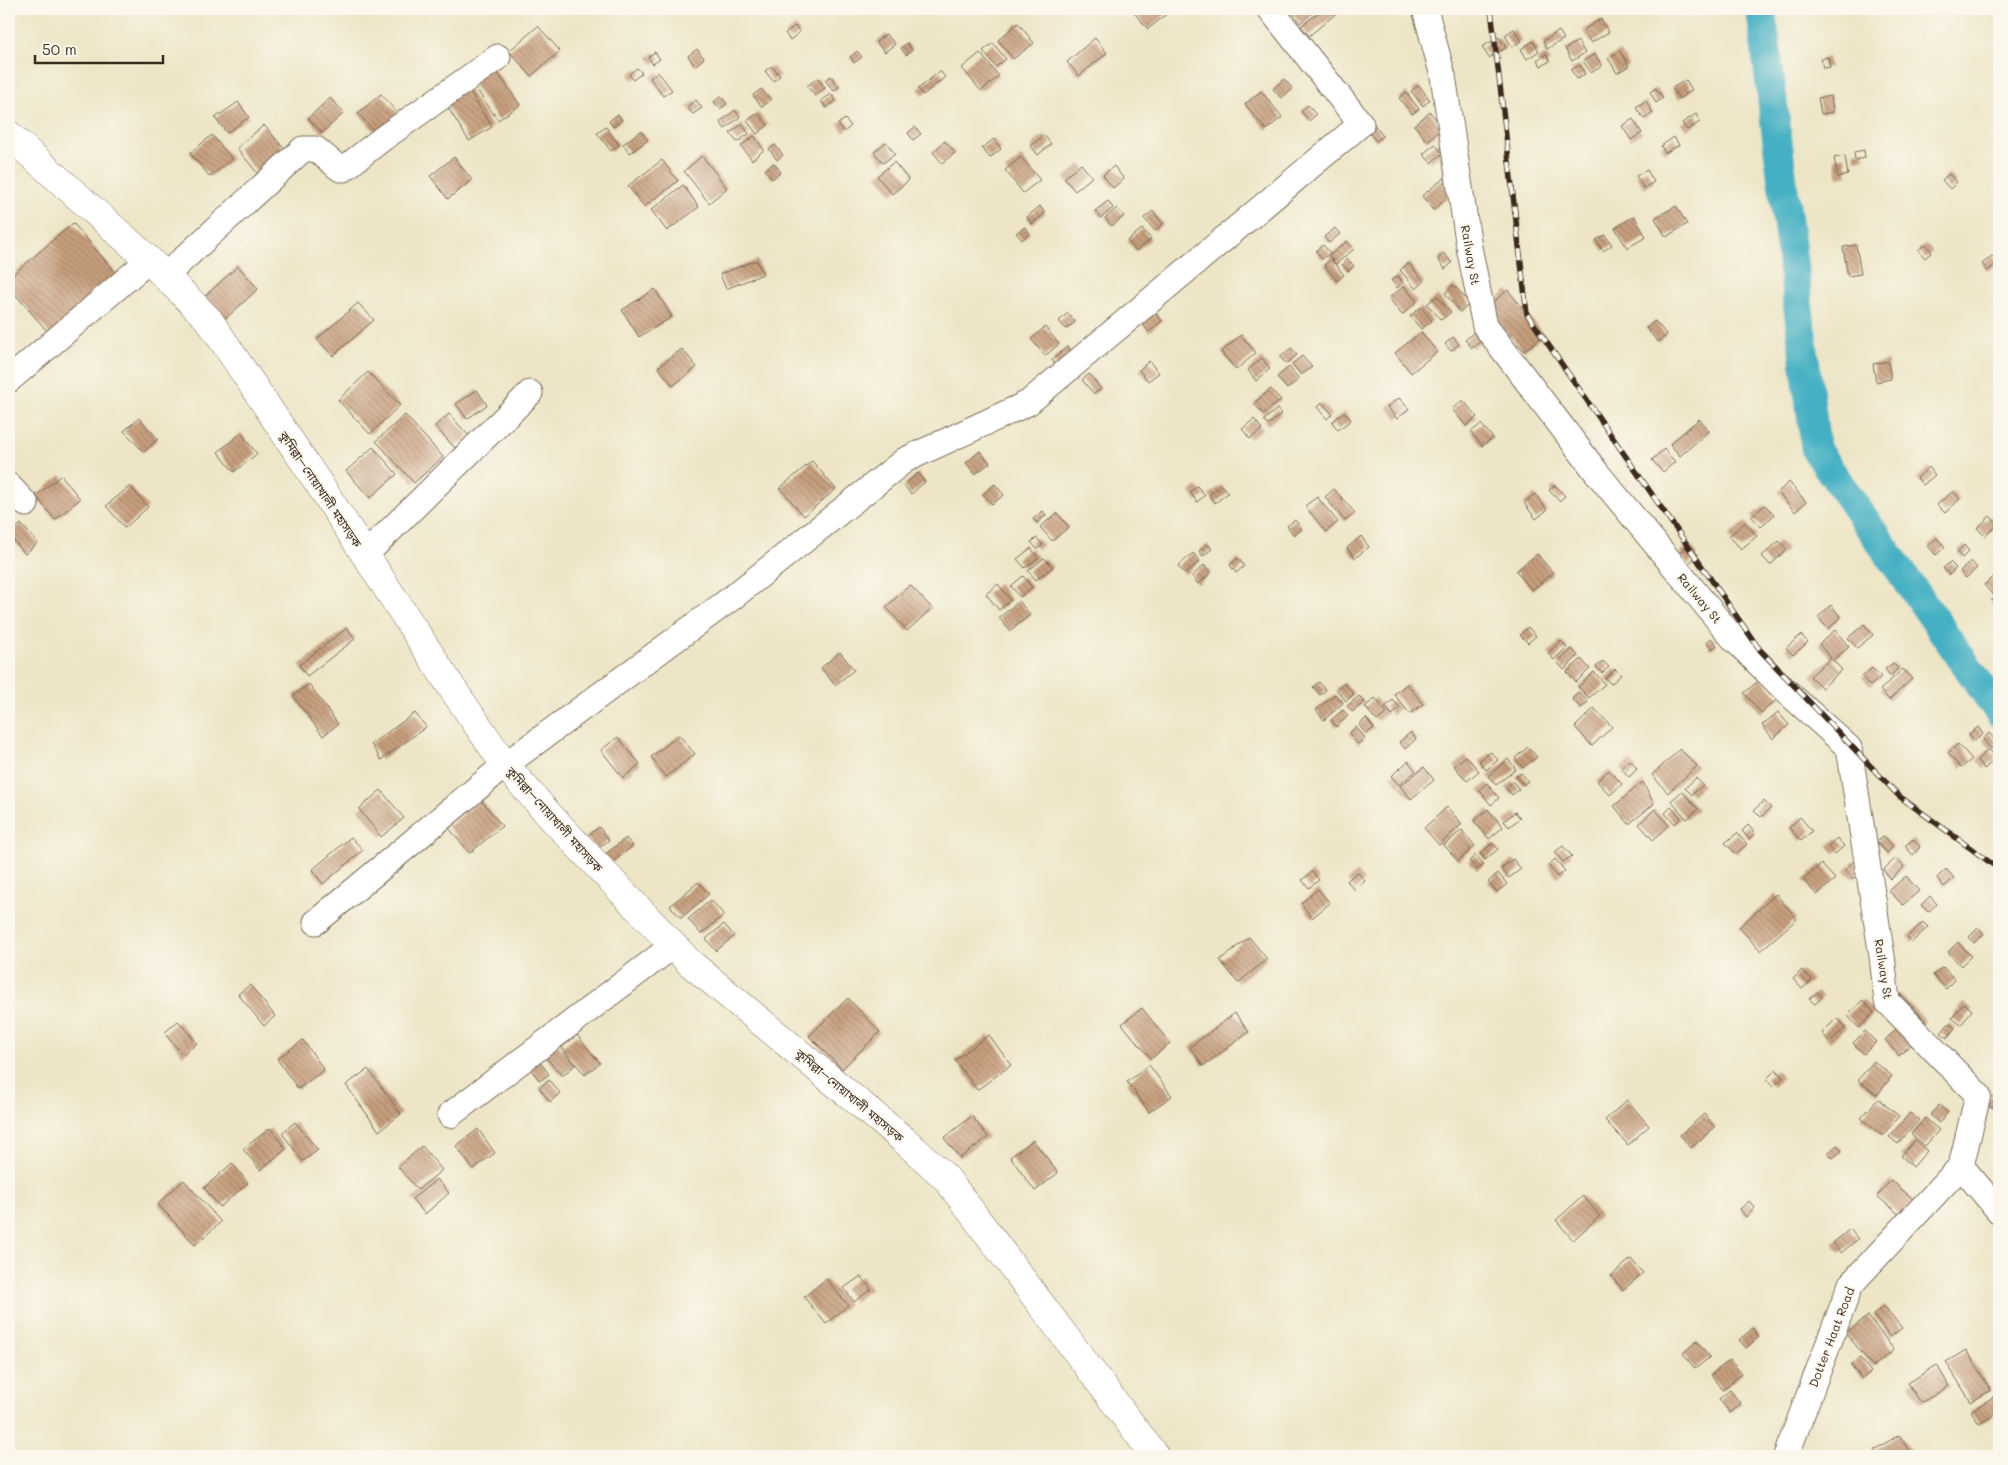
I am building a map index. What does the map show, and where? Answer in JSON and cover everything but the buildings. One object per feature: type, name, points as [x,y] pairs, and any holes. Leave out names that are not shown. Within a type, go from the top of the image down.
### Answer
[{"type":"highway","name":"কুমিল্লা–নোয়াখালী মহাসড়ক","points":[[9,135],[157,268],[209,320],[505,765],[551,817],[690,962],[904,1140],[946,1178],[1155,1456]]},
{"type":"street","points":[[316,922],[505,765],[733,597],[906,460],[1028,403],[1361,124],[1270,9]]},
{"type":"street","name":"Railway St","points":[[1425,9],[1442,76],[1469,247],[1485,326],[1596,473],[1733,638],[1785,690],[1849,748],[1882,956],[1887,1001],[1978,1095],[1962,1166]]},
{"type":"street","points":[[9,380],[157,268],[303,149],[316,148],[340,169],[344,169],[382,138],[498,57]]},
{"type":"street","points":[[365,555],[530,393]]},
{"type":"street","points":[[9,486],[26,504]]},
{"type":"street","points":[[450,1115],[674,945]]},
{"type":"street","points":[[1962,1166],[1999,1211]]},
{"type":"street","name":"Dotter Haat Road","points":[[1786,1456],[1851,1284],[1962,1166]]},
{"type":"waterway","points":[[1761,9],[1816,450],[1999,712]]},
{"type":"railway","points":[[1491,9],[1527,314],[1760,650],[1899,796],[1999,869]]}]
